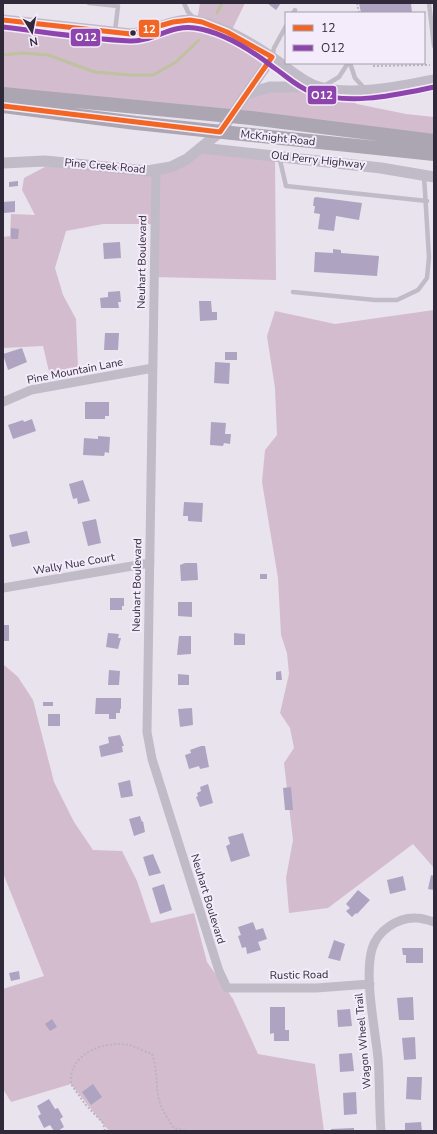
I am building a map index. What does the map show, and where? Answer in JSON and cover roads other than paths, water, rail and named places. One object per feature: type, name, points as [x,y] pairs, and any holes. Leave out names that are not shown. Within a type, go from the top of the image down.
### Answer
[{"type":"highway","name":"McKnight Road","points":[[3,94],[232,116],[434,141]]},
{"type":"highway","name":"McKnight Road","points":[[3,106],[220,132],[434,154]]},
{"type":"street","points":[[3,20],[115,32],[139,33],[177,21],[197,21],[230,34],[272,57],[302,79],[321,88]]},
{"type":"street","name":"Pine Creek Road","points":[[3,163],[45,161],[156,170],[179,164],[220,132],[272,57]]},
{"type":"street","points":[[247,94],[270,87],[366,90],[386,89],[434,80]]},
{"type":"street","name":"Old Perry Highway","points":[[201,148],[279,156],[429,176]]},
{"type":"street","name":"Neuhart Boulevard","points":[[156,170],[146,732],[148,746],[219,971],[227,988]]},
{"type":"street","name":"Pine Mountain Lane","points":[[3,402],[31,390],[153,368]]},
{"type":"street","name":"Wally Nue Court","points":[[3,588],[150,563]]},
{"type":"street","name":"Wagon Wheel Trail","points":[[381,1131],[380,1076],[370,984],[372,948],[377,937],[386,929],[401,920],[417,918],[434,922]]},
{"type":"street","name":"Rustic Road","points":[[227,988],[316,988],[370,984]]},
{"type":"lane","points":[[89,3],[118,6],[115,32]]},
{"type":"lane","points":[[184,3],[188,12],[197,21]]},
{"type":"lane","points":[[429,3],[434,46]]},
{"type":"lane","points":[[272,57],[285,28]]},
{"type":"lane","points":[[321,88],[339,78],[348,64]]},
{"type":"lane","points":[[349,64],[355,78],[366,90]]},
{"type":"lane","points":[[279,156],[286,186],[427,202]]},
{"type":"lane","points":[[293,292],[375,300],[398,300],[418,290],[428,278],[429,257],[427,202],[429,176]]},
{"type":"waterway","points":[[217,13],[222,3]]},
{"type":"waterway","points":[[3,55],[23,53],[48,55],[95,72],[153,75],[176,62],[199,40]]}]
